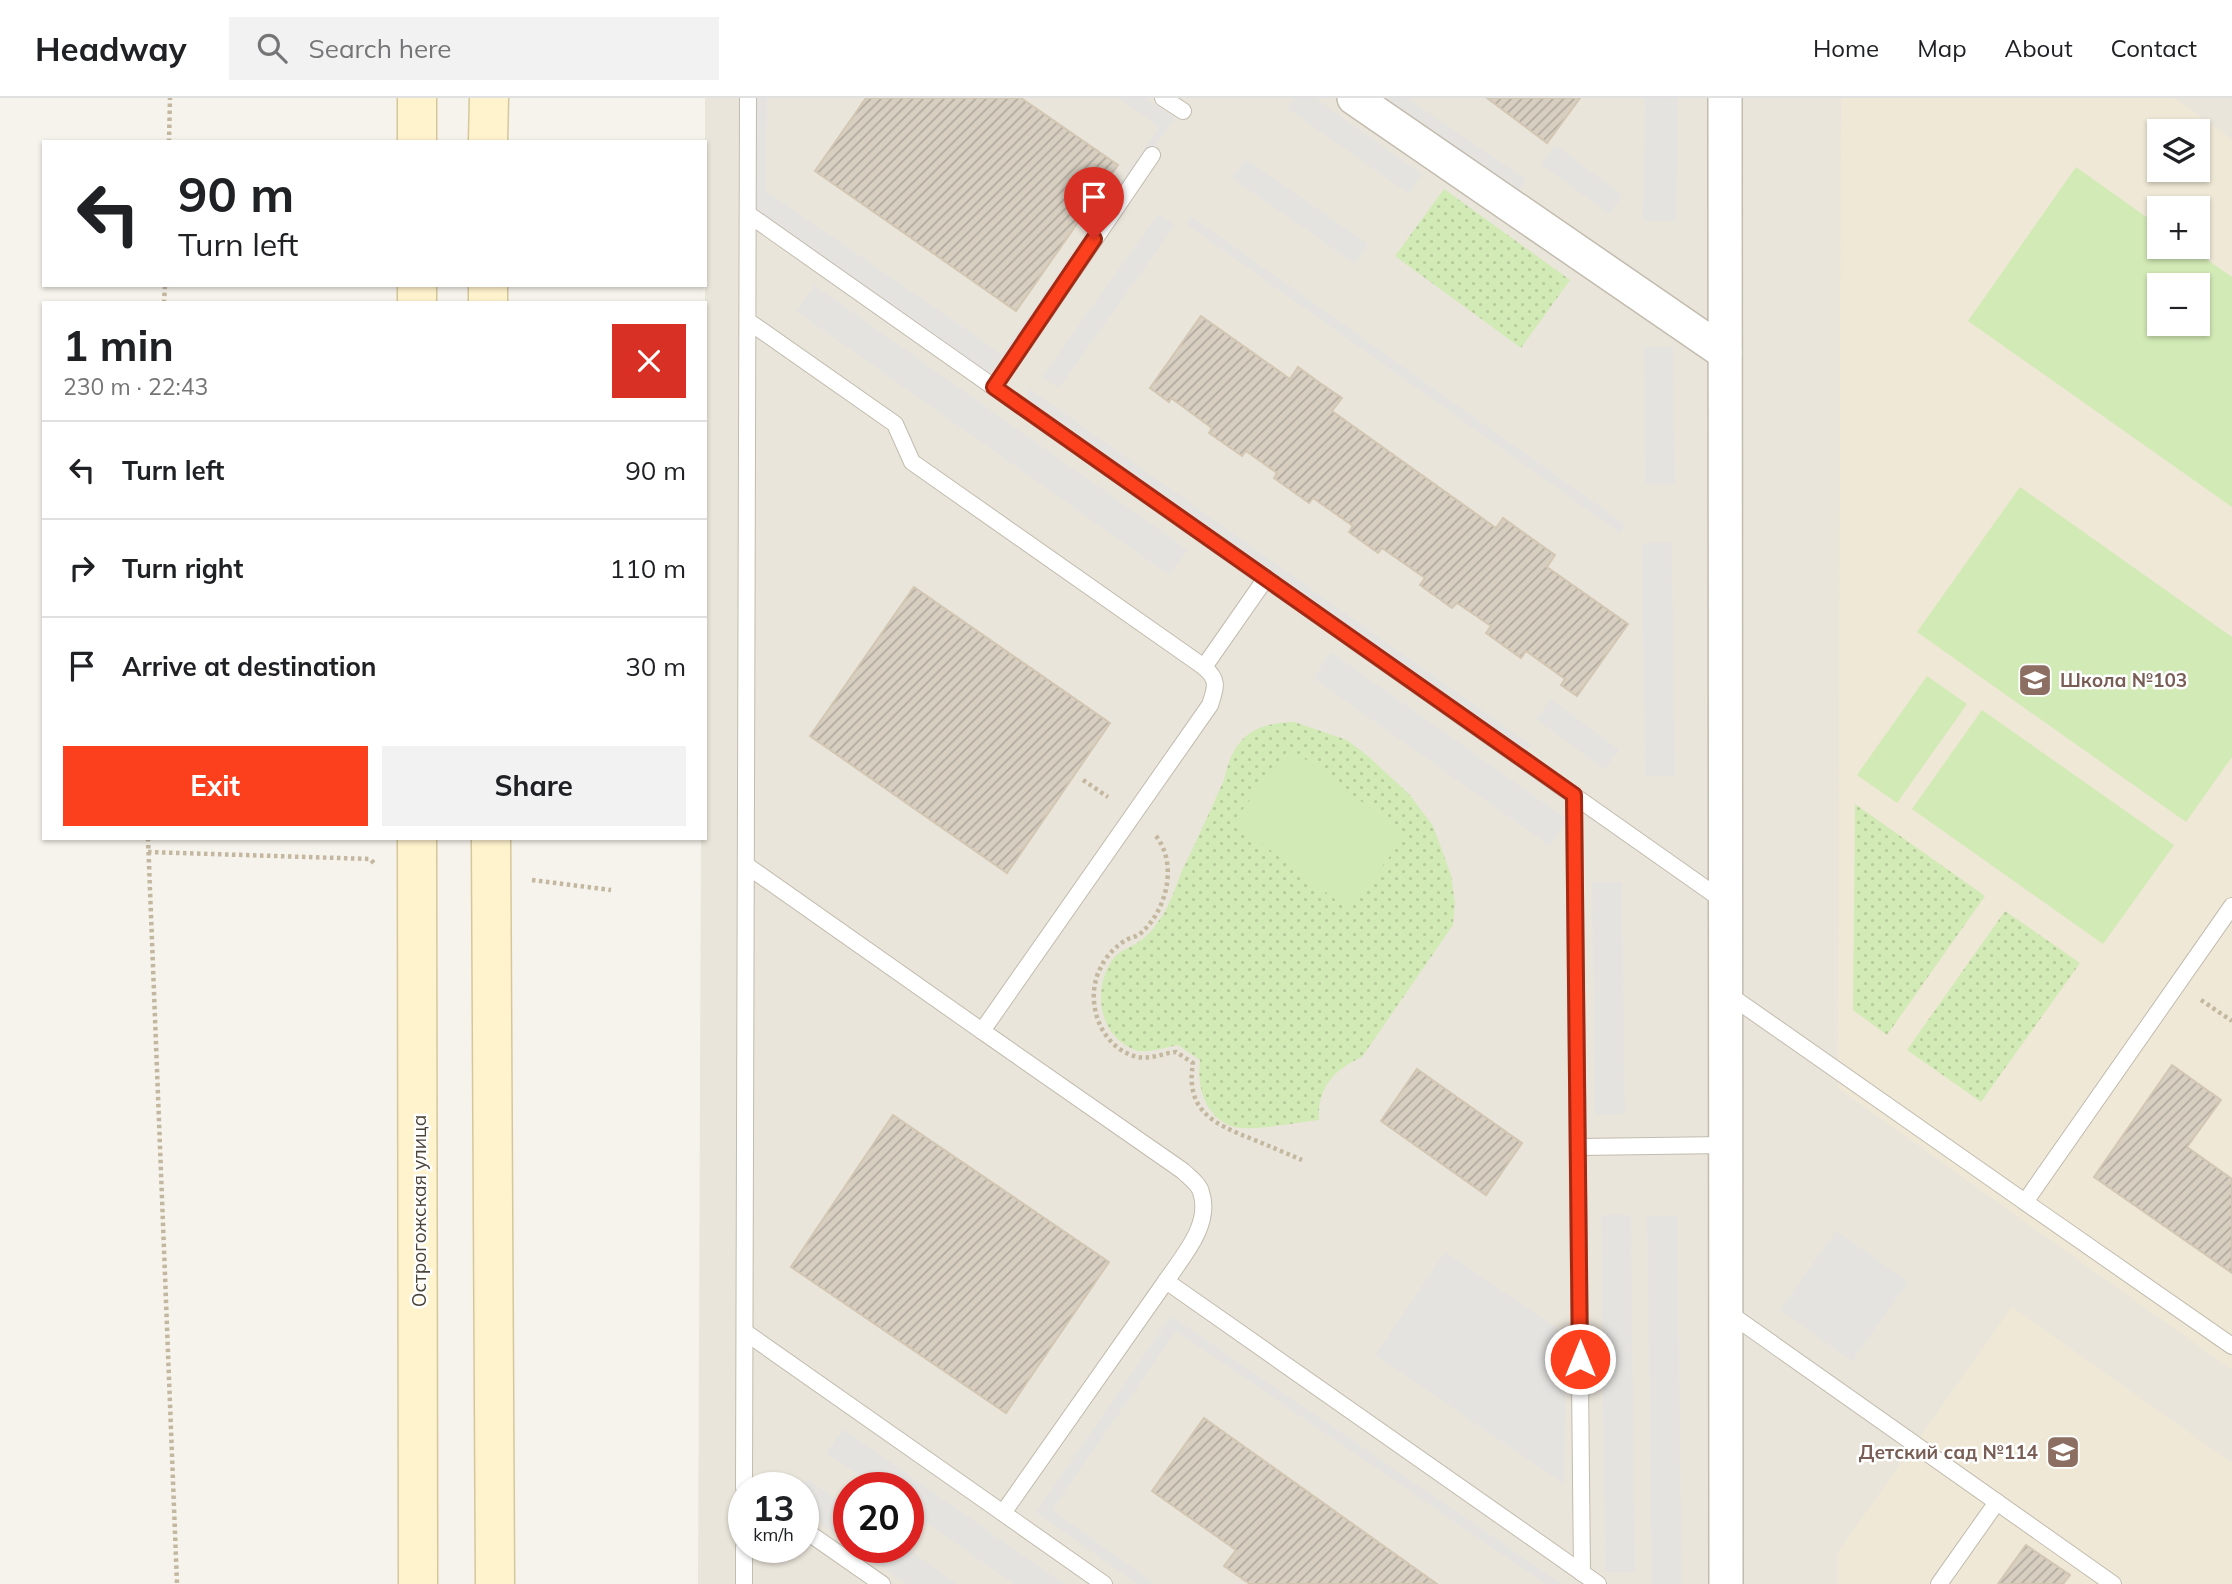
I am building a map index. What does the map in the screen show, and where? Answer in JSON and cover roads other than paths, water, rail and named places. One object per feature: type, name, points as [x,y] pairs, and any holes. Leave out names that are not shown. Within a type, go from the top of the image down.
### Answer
[{"type":"street","points":[[417,98],[417,140]]},
{"type":"street","points":[[488,140],[489,98]]},
{"type":"street","points":[[1354,98],[1725,353]]},
{"type":"street","points":[[1725,98],[1726,1584]]},
{"type":"street","name":"Острогожская улица","points":[[417,840],[418,1584]]},
{"type":"street","points":[[491,840],[495,1584]]},
{"type":"lane","points":[[744,1472],[748,98]]},
{"type":"lane","points":[[1163,98],[1183,111]]},
{"type":"lane","points":[[994,387],[1152,155]]},
{"type":"lane","points":[[748,214],[1725,902]]},
{"type":"lane","points":[[748,321],[895,424],[912,462],[1213,675],[1216,688],[1210,705],[982,1031]]},
{"type":"lane","points":[[1204,667],[1266,578]]},
{"type":"lane","points":[[1574,795],[1582,1573]]},
{"type":"lane","points":[[746,865],[1183,1171],[1201,1189],[1205,1211],[1193,1242],[1003,1513]]},
{"type":"lane","points":[[2025,1202],[2232,906]]},
{"type":"lane","points":[[1726,992],[2232,1346]]},
{"type":"lane","points":[[1578,1147],[1726,1145]]},
{"type":"lane","points":[[1166,1281],[1598,1584]]},
{"type":"lane","points":[[1726,1311],[2113,1584]]},
{"type":"lane","points":[[745,1332],[1104,1584]]},
{"type":"lane","points":[[1939,1584],[1997,1502]]},
{"type":"lane","points":[[819,1540],[882,1584]]},
{"type":"lane","points":[[744,1563],[744,1584]]},
{"type":"place","name":"Школа №103","points":[[2035,680]]},
{"type":"place","name":"Детский сад №114","points":[[2063,1452]]}]
